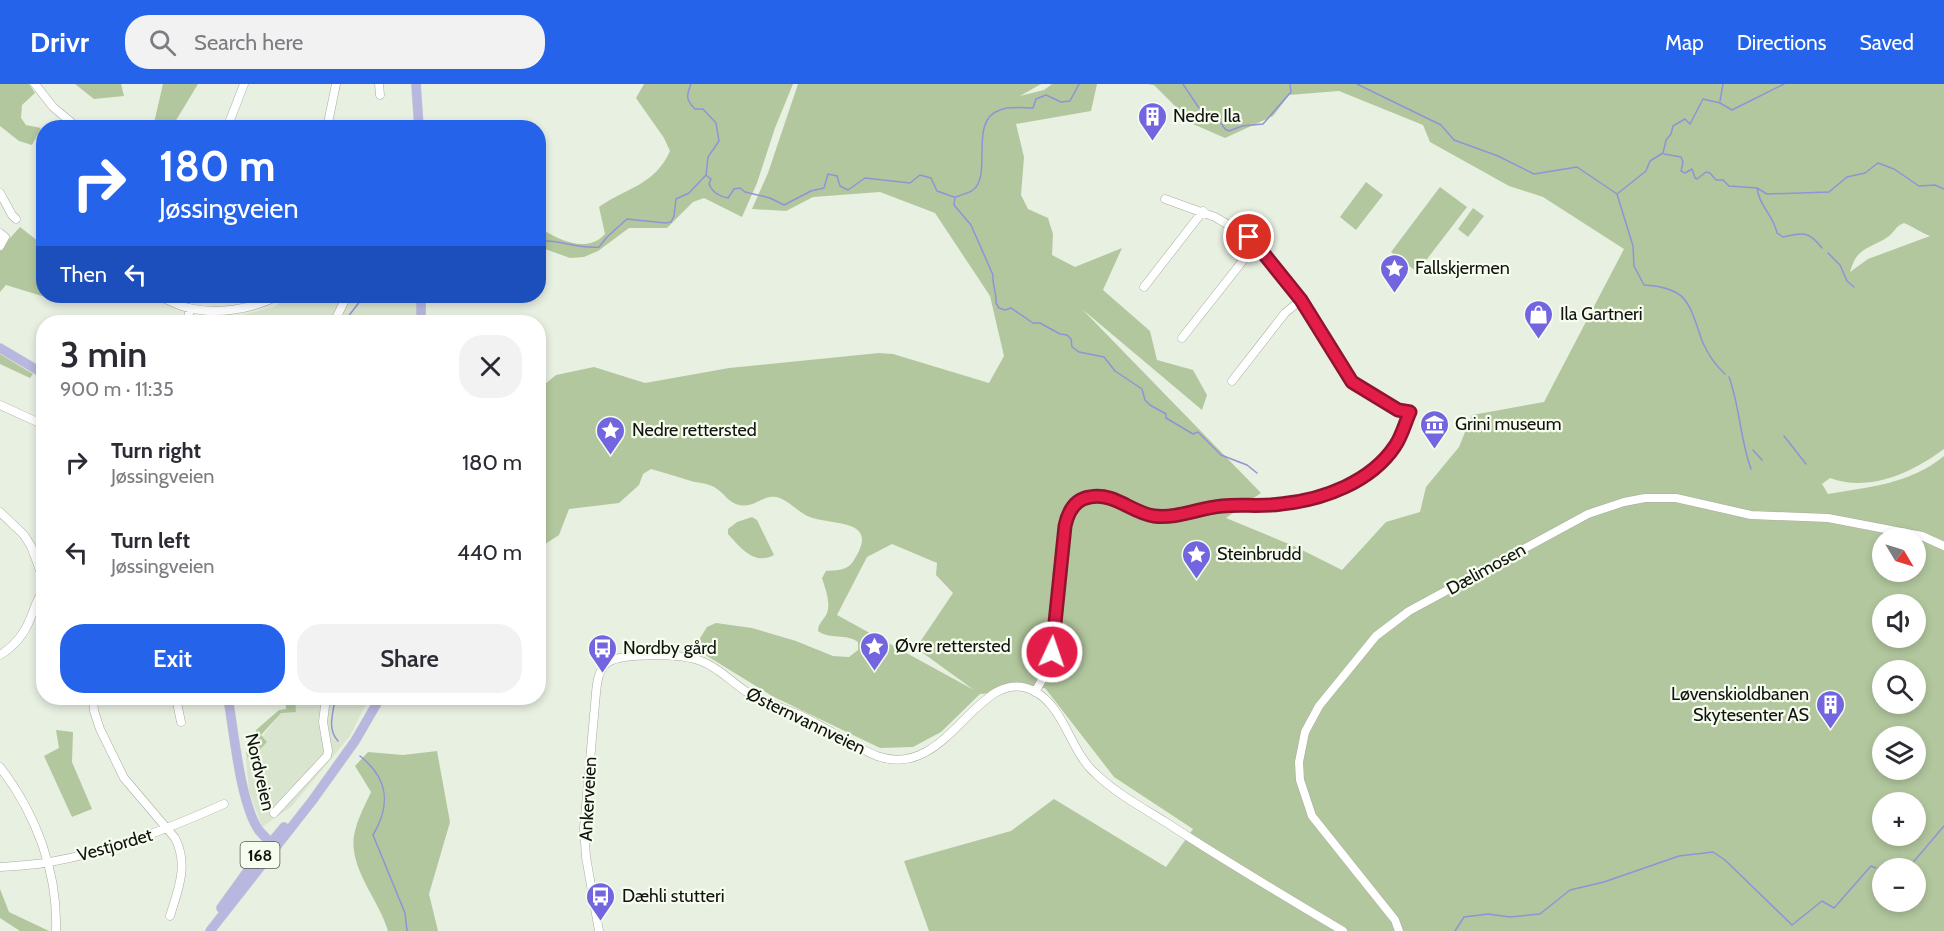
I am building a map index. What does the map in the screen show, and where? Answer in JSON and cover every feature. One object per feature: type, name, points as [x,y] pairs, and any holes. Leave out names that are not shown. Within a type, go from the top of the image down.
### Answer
[{"type":"main road","points":[[416,84],[418,120]]},
{"type":"main road","points":[[417,98],[422,120]]},
{"type":"main road","points":[[0,348],[36,369]]},
{"type":"main road","name":"Nordveien","points":[[229,705],[250,814],[258,829],[274,844]]},
{"type":"main road","name":"168","points":[[205,931],[247,872],[312,801],[355,741],[376,705]]},
{"type":"main road","name":"168","points":[[210,931],[274,844]]},
{"type":"street","points":[[35,84],[53,107],[68,120]]},
{"type":"street","points":[[230,120],[244,84]]},
{"type":"street","points":[[329,120],[336,84]]},
{"type":"street","points":[[379,84],[380,95]]},
{"type":"street","points":[[0,193],[16,219]]},
{"type":"street","points":[[1166,199],[1203,211],[1232,226],[1256,244],[1301,300],[1352,382],[1398,410],[1410,412],[1396,444],[1384,459],[1365,476],[1338,489],[1290,503],[1216,506],[1164,517],[1150,516],[1100,496],[1079,501],[1070,511],[1065,526],[1051,660],[1035,692],[1047,701],[1055,712],[1086,765],[1110,786],[1343,931]]},
{"type":"street","points":[[1144,287],[1203,211]]},
{"type":"street","points":[[0,233],[5,237],[0,246]]},
{"type":"street","points":[[1182,338],[1256,244]]},
{"type":"street","points":[[1232,381],[1285,313],[1301,300]]},
{"type":"street","points":[[178,303],[190,309],[223,310],[239,309],[260,303]]},
{"type":"street","points":[[189,315],[190,309]]},
{"type":"street","points":[[0,405],[36,421]]},
{"type":"street","name":"Dælimosen","points":[[1399,931],[1395,920],[1336,849],[1312,816],[1300,780],[1299,762],[1305,732],[1318,705],[1376,636],[1409,611],[1588,514],[1624,502],[1645,498],[1676,498],[1751,515],[1828,518],[1922,536],[1944,546]]},
{"type":"street","points":[[0,512],[16,526],[31,546],[36,559]]},
{"type":"street","points":[[0,655],[24,632],[36,602]]},
{"type":"street","name":"Østernvannveien","points":[[603,667],[611,661],[625,657],[682,656],[698,660],[717,669],[755,697],[804,717],[875,755],[896,760],[919,756],[933,748],[996,692],[1005,688],[1017,687],[1035,692]]},
{"type":"street","name":"Ankerveien","points":[[599,931],[586,857],[584,828],[597,685],[603,667]]},
{"type":"street","points":[[94,705],[100,729],[124,778],[168,829],[179,846],[183,870],[170,916]]},
{"type":"street","points":[[177,705],[181,722]]},
{"type":"street","points":[[274,813],[327,756],[323,722],[326,705]]},
{"type":"street","points":[[0,767],[28,812],[49,862],[54,882],[56,931]]},
{"type":"street","name":"Vestjordet","points":[[0,867],[49,862],[120,845],[168,829],[224,804]]},
{"type":"shaded area","points":[[279,303],[416,303],[416,315],[241,315],[274,307]]},
{"type":"shaded area","points":[[366,705],[350,736],[291,807],[262,827],[249,791],[246,758],[282,711],[289,706]]},
{"type":"green space","points":[[0,84],[29,84],[35,93],[22,105],[21,118],[26,125],[36,127],[36,137],[32,145],[19,141],[0,126]]},
{"type":"green space","points":[[75,84],[121,84],[124,96],[94,99]]},
{"type":"green space","points":[[163,84],[198,84],[176,120],[155,120]]},
{"type":"green space","points":[[644,84],[793,84],[775,128],[757,183],[742,217],[704,198],[693,202],[667,228],[629,228],[598,251],[584,257],[570,258],[546,249],[546,231],[573,243],[582,244],[598,240],[605,234],[599,207],[648,179],[664,163],[670,151],[664,138],[636,98]]},
{"type":"green space","points":[[798,84],[1041,84],[1020,96],[1044,90],[1052,84],[1097,84],[1091,111],[1016,124],[1024,157],[1021,195],[1028,209],[1048,218],[1053,234],[1052,255],[1075,267],[1122,248],[1103,290],[1150,331],[1157,360],[1193,370],[1207,395],[1202,410],[1082,309],[1261,493],[1226,518],[1296,547],[1342,570],[1386,522],[1420,512],[1426,487],[1459,447],[1472,415],[1544,402],[1624,249],[1543,197],[1509,186],[1430,142],[1423,125],[1339,91],[1289,95],[1273,116],[1225,138],[1193,124],[1154,85],[1147,84],[1944,84],[1944,449],[1919,465],[1890,478],[1860,483],[1830,478],[1822,484],[1828,494],[1889,483],[1917,473],[1944,456],[1944,931],[929,931],[904,861],[1011,831],[1054,799],[1166,867],[1193,829],[1114,777],[1045,688],[980,694],[941,732],[913,747],[880,748],[772,696],[694,648],[707,627],[716,623],[752,628],[796,641],[833,656],[849,657],[858,650],[858,642],[818,631],[828,609],[822,578],[826,571],[842,569],[852,564],[861,546],[862,537],[858,530],[851,526],[810,517],[781,498],[770,497],[748,505],[739,505],[711,486],[651,469],[643,474],[639,485],[619,503],[569,509],[559,535],[546,543],[546,383],[556,375],[594,367],[645,383],[729,368],[879,353],[893,354],[989,383],[1004,356],[990,296],[935,213],[880,192],[813,197],[786,211],[752,209],[768,173]],"holes":[[[1904,223],[1930,236],[1868,259],[1850,272],[1859,254],[1882,241]],[[892,544],[937,563],[936,575],[953,593],[916,648],[974,690],[837,615],[867,557]]]},
{"type":"green space","points":[[1366,182],[1383,195],[1356,230],[1340,217]]},
{"type":"green space","points":[[1440,187],[1467,207],[1417,272],[1391,252]]},
{"type":"green space","points":[[1473,208],[1484,216],[1468,237],[1458,229]]},
{"type":"green space","points":[[20,227],[36,240],[36,294],[6,285],[0,292],[0,249]]},
{"type":"green space","points":[[0,354],[33,374],[30,378],[0,364]]},
{"type":"green space","points":[[752,517],[757,520],[774,555],[767,558],[754,557],[728,534],[728,529],[737,522]]},
{"type":"green space","points":[[286,705],[296,705],[296,712],[281,713],[261,735],[267,742],[249,761],[246,753],[255,742],[256,730],[279,710],[286,709]]},
{"type":"green space","points":[[56,730],[73,732],[72,762],[92,809],[72,817],[44,756],[59,748]]},
{"type":"green space","points":[[437,751],[450,822],[429,894],[438,931],[388,931],[355,857],[353,844],[355,831],[371,792],[355,766],[368,752],[403,755]]},
{"type":"green space","points":[[0,889],[9,912],[49,931],[20,931],[0,918]]},
{"type":"waterway","points":[[546,241],[599,247],[627,219],[671,222],[676,199],[689,193],[706,175],[708,157],[719,141],[716,123],[703,109],[695,109],[688,100],[691,84]]},
{"type":"waterway","points":[[956,197],[973,190],[979,183],[983,136],[990,116],[1008,108],[1033,108],[1036,99],[1046,95],[1061,102],[1070,101],[1079,84]]},
{"type":"waterway","points":[[1183,84],[1199,108],[1210,117],[1219,120],[1229,131],[1242,126],[1263,124],[1291,92],[1290,84]]},
{"type":"waterway","points":[[1357,84],[1441,125],[1454,140],[1498,156],[1534,174],[1577,167],[1617,194],[1646,171],[1650,161],[1663,153],[1673,126],[1685,119],[1690,124],[1703,99],[1720,103],[1732,110],[1784,84]]},
{"type":"waterway","points":[[1720,101],[1723,84]]},
{"type":"waterway","points":[[1664,154],[1681,157],[1683,162],[1681,171],[1685,173],[1692,169],[1697,179],[1706,172],[1716,180],[1723,180],[1729,186],[1757,188],[1767,194],[1829,192],[1847,177],[1865,173],[1878,163],[1894,169],[1919,186],[1935,185],[1944,189]]},
{"type":"waterway","points":[[706,175],[711,179],[709,184],[712,190],[722,196],[728,198],[734,189],[740,188],[745,192],[770,198],[784,205],[811,191],[824,188],[828,174],[837,176],[840,186],[848,190],[865,178],[910,183],[920,175],[931,178],[937,191],[954,197]]},
{"type":"waterway","points":[[1757,188],[1777,233],[1783,237],[1805,234],[1813,238],[1822,248]]},
{"type":"waterway","points":[[1617,194],[1633,246],[1634,266],[1644,285],[1669,289],[1687,302],[1707,351],[1725,374]]},
{"type":"waterway","points":[[955,197],[954,205],[971,225],[993,275],[996,303],[999,308],[1005,310],[1011,308],[1033,323],[1040,323],[1060,334],[1067,335],[1071,339],[1072,347],[1079,352],[1104,357],[1115,371],[1142,389],[1145,400],[1166,414],[1166,418],[1193,434],[1198,432],[1221,455],[1247,465],[1257,473]]},
{"type":"waterway","points":[[1828,253],[1840,265],[1847,281],[1854,287]]},
{"type":"waterway","points":[[349,315],[359,303]]},
{"type":"waterway","points":[[1729,377],[1751,469]]},
{"type":"waterway","points":[[1784,436],[1806,464]]},
{"type":"waterway","points":[[1753,450],[1762,460]]},
{"type":"waterway","points":[[334,705],[332,726],[338,741]]},
{"type":"waterway","points":[[360,756],[370,765],[382,783],[383,813],[373,835],[405,913],[407,931]]},
{"type":"waterway","points":[[1917,858],[1944,826]]},
{"type":"waterway","points":[[1455,931],[1464,917],[1488,914],[1510,917],[1540,914],[1570,890],[1604,882],[1679,856],[1713,852],[1725,860],[1792,925],[1822,901],[1834,908],[1872,866]]},
{"type":"place","name":"Nedre Ila","points":[[1152,142]]},
{"type":"place","name":"Fallskjermen","points":[[1394,294]]},
{"type":"place","name":"Ila Gartneri","points":[[1539,340]]},
{"type":"place","name":"Grini museum","points":[[1434,450]]},
{"type":"place","name":"Nedre rettersted","points":[[611,456]]},
{"type":"place","name":"Steinbrudd","points":[[1196,580]]},
{"type":"place","name":"Øvre rettersted","points":[[874,672]]},
{"type":"place","name":"Nordby gård","points":[[602,674]]},
{"type":"place","name":"Løvenskioldbanen Skytesenter AS","points":[[1830,730]]},
{"type":"place","name":"Dæhli stutteri","points":[[601,922]]},
{"type":"route","points":[[1052,652],[1066,520],[1079,501],[1100,496],[1150,516],[1164,517],[1216,506],[1280,505],[1315,497],[1365,476],[1384,459],[1400,438],[1410,412],[1398,410],[1371,395],[1348,378],[1301,300],[1249,237]]}]
